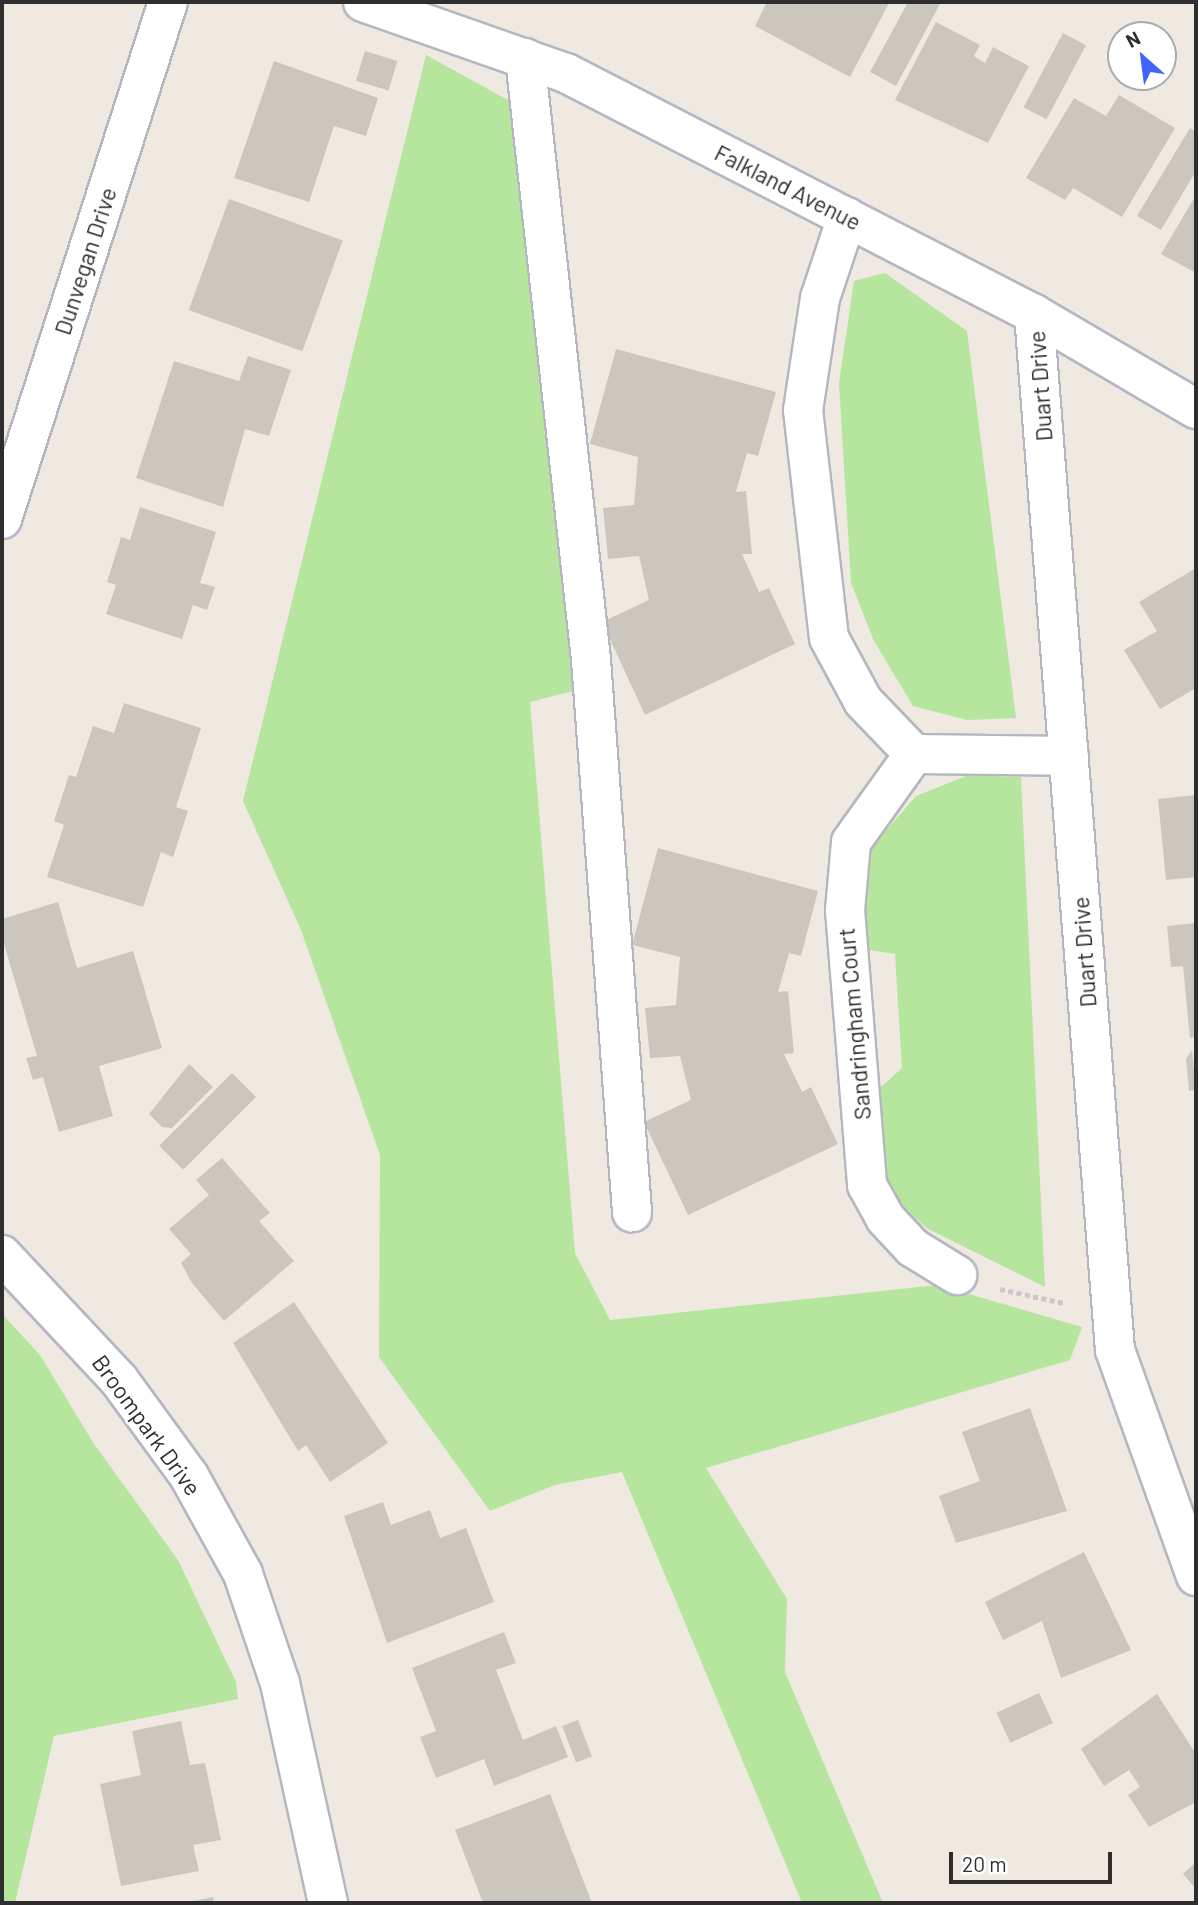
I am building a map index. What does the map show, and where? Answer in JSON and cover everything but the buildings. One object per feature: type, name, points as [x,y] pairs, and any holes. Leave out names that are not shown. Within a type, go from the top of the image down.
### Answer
[{"type":"street","name":"Dunvegan Drive","points":[[2,519],[168,2]]},
{"type":"street","name":"Falkland Avenue","points":[[363,2],[566,73],[1034,314],[1196,409]]},
{"type":"street","points":[[525,58],[591,660],[632,1212]]},
{"type":"street","points":[[847,218],[820,298],[803,410],[829,638],[863,701],[914,754],[1069,756]]},
{"type":"street","name":"Duart Drive","points":[[1034,314],[1115,1350],[1196,1576]]},
{"type":"street","name":"Sandringham Court","points":[[914,754],[851,842],[845,910],[867,1185],[885,1218],[913,1248],[957,1275]]},
{"type":"street","name":"Broompark Drive","points":[[2,1255],[119,1380],[189,1476],[243,1574],[280,1683],[328,1903]]},
{"type":"path","points":[[957,1275],[1030,1299],[1112,1310]]},
{"type":"green space","points":[[426,55],[513,103],[573,691],[530,702],[575,1253],[610,1320],[938,1285],[1082,1327],[1070,1360],[706,1468],[787,1599],[785,1672],[883,1903],[802,1903],[622,1472],[555,1485],[490,1511],[379,1357],[380,1155],[301,930],[243,801]]},
{"type":"green space","points":[[885,273],[967,331],[1016,718],[967,720],[913,706],[874,641],[851,583],[839,383],[854,281]]},
{"type":"green space","points":[[969,775],[1021,777],[1045,1287],[928,1229],[889,1196],[880,1088],[902,1068],[895,954],[863,949],[869,850],[916,796]]},
{"type":"green space","points":[[2,1314],[40,1355],[94,1444],[178,1560],[236,1682],[238,1699],[54,1736],[15,1903],[2,1903]]}]
